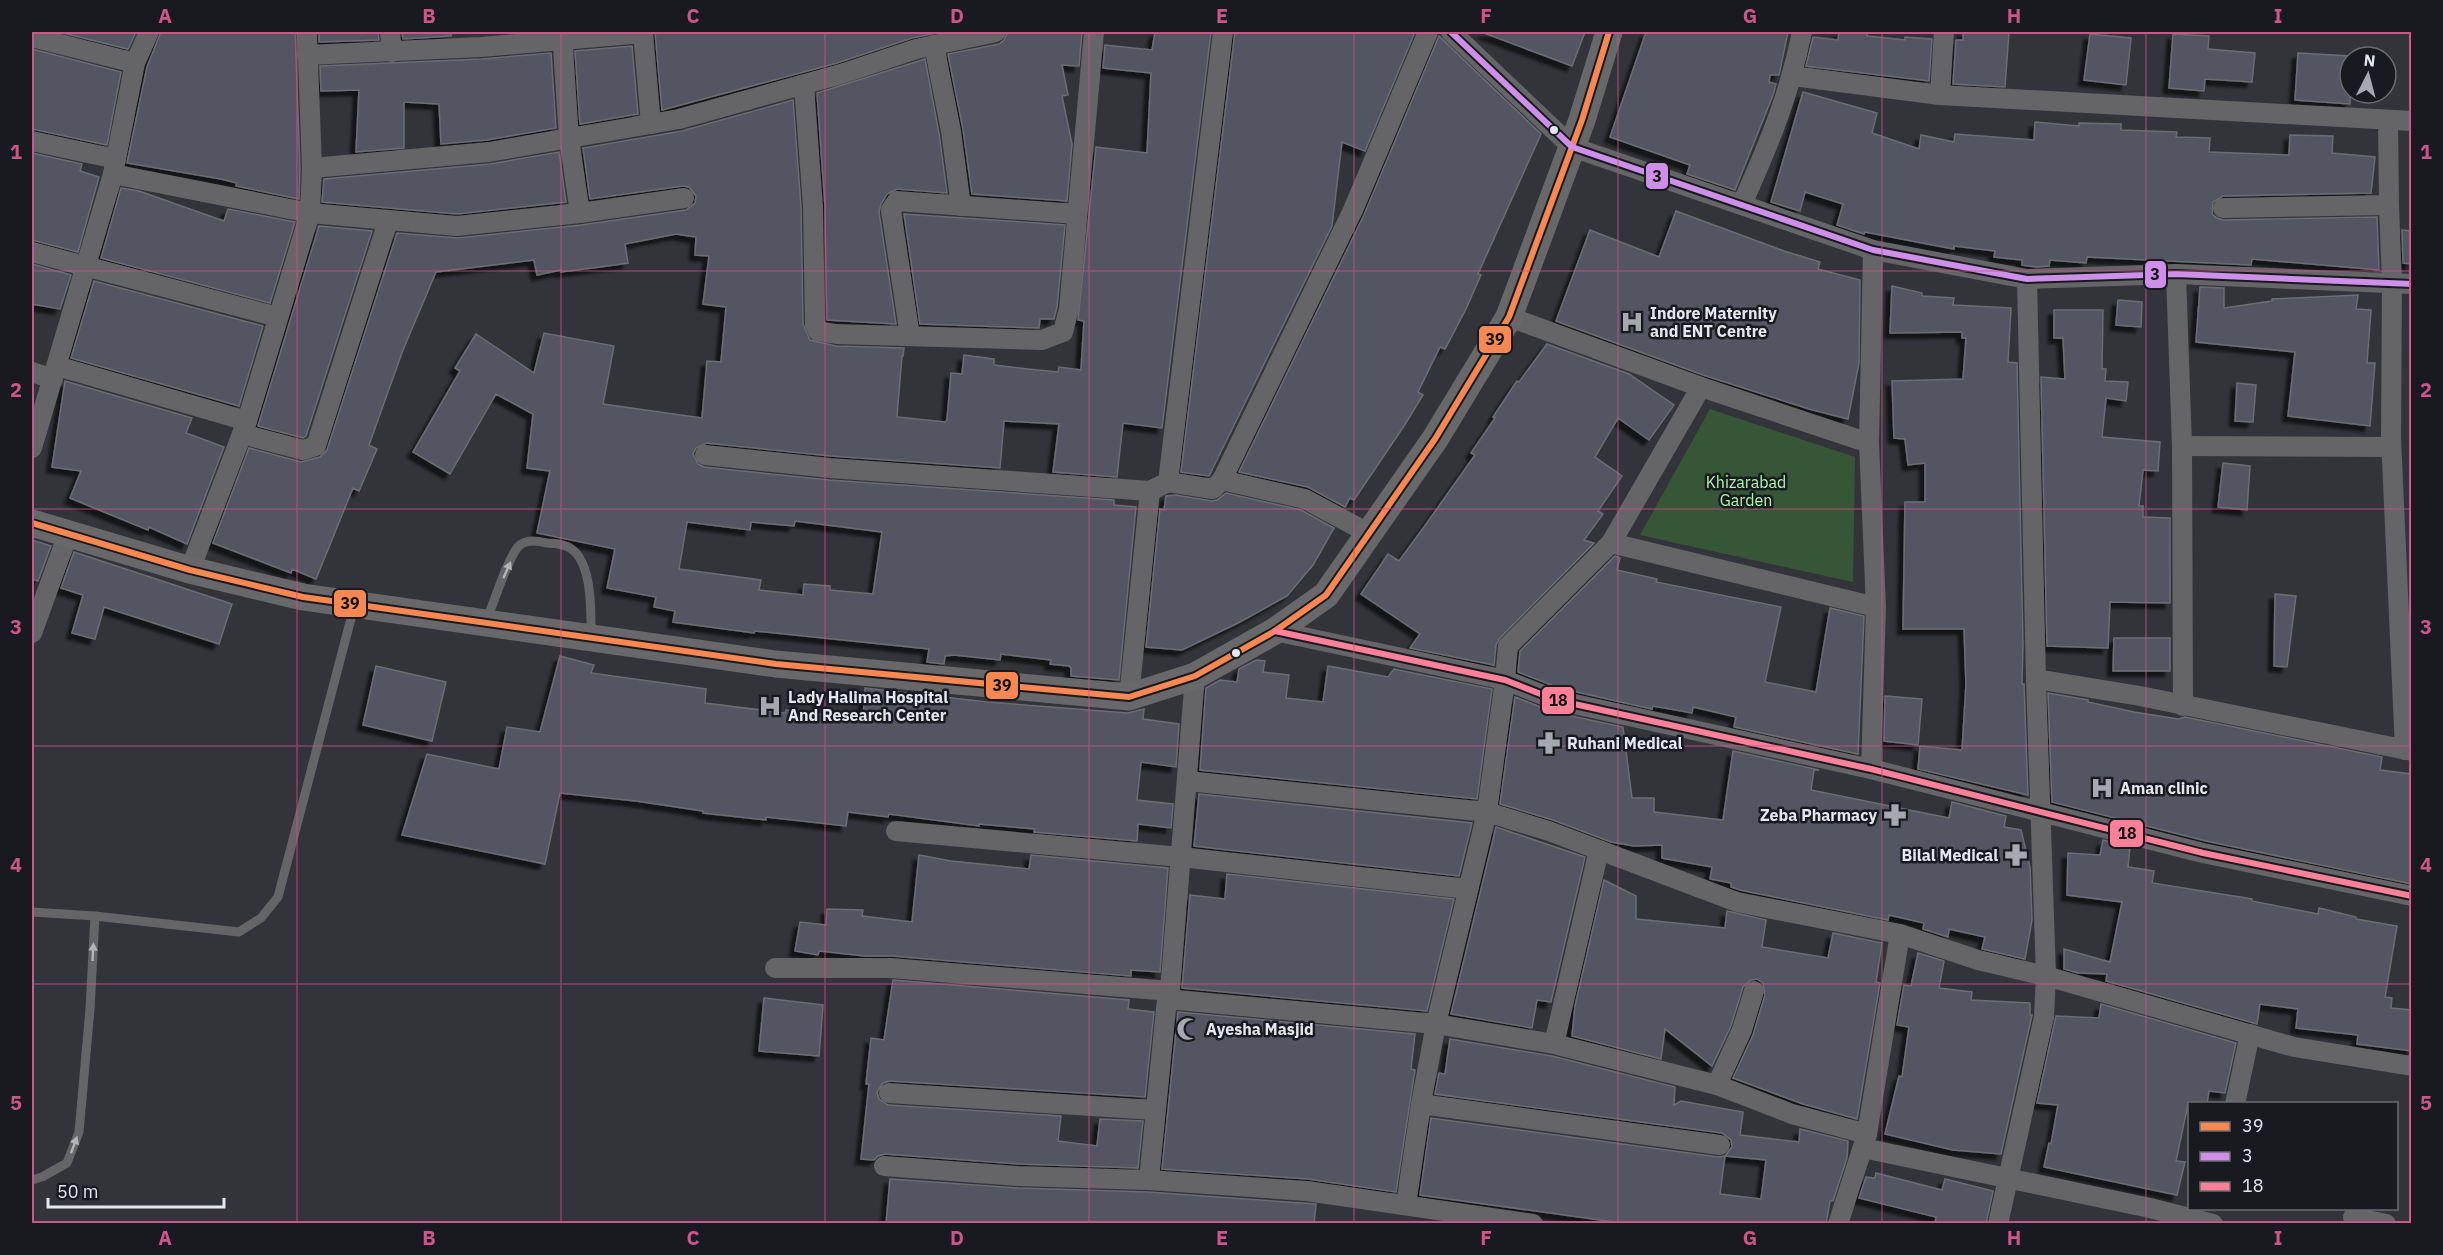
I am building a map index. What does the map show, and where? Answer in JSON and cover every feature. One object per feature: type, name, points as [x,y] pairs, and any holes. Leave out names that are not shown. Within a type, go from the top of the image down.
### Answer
[{"type":"main road","points":[[32,523],[190,570],[303,597],[354,606],[776,664],[1129,697],[1195,676],[1275,631],[1326,595],[1435,439],[1509,317],[1572,147],[1609,32]]},
{"type":"street","points":[[32,448],[114,166],[135,63],[149,32]]},
{"type":"street","points":[[190,570],[245,428],[310,213],[312,168],[307,32]]},
{"type":"street","points":[[390,32],[392,52]]},
{"type":"street","points":[[308,55],[392,52],[480,39],[643,32],[651,124]]},
{"type":"street","points":[[312,168],[489,152],[679,119],[804,85],[921,42],[996,32]]},
{"type":"street","points":[[804,85],[813,206],[815,324],[818,331],[836,334],[1042,340],[1063,332],[1070,309],[1094,32]]},
{"type":"street","points":[[1168,482],[1223,32]]},
{"type":"street","points":[[705,455],[830,468],[1150,491],[1168,482],[1213,489],[1222,480],[1353,210],[1428,32]]},
{"type":"street","points":[[1451,32],[1572,147],[1873,250],[2027,279],[2176,274],[2402,284]]},
{"type":"street","points":[[1742,204],[1772,137],[1793,76],[1802,32]]},
{"type":"street","points":[[1940,95],[1944,32]]},
{"type":"street","points":[[563,36],[569,138],[580,213]]},
{"type":"street","points":[[32,37],[135,63]]},
{"type":"street","points":[[921,42],[951,131],[961,206]]},
{"type":"street","points":[[1793,76],[1940,95],[2412,121]]},
{"type":"street","points":[[2036,679],[2408,751],[2391,447],[2402,284],[2389,205],[2388,121]]},
{"type":"street","points":[[32,141],[114,166],[310,213],[388,221],[457,226],[580,213],[684,198]]},
{"type":"street","points":[[910,336],[891,210],[892,205],[897,201],[1077,213]]},
{"type":"street","points":[[2223,208],[2389,205]]},
{"type":"street","points":[[32,372],[55,372],[245,428],[303,450],[316,446],[388,221]]},
{"type":"street","points":[[1871,769],[1876,607],[1869,443],[1873,250]]},
{"type":"street","points":[[32,252],[278,317]]},
{"type":"street","points":[[2176,274],[2182,446],[2183,706]]},
{"type":"street","points":[[1998,1224],[2044,1017],[2046,976],[2036,679],[2027,279]]},
{"type":"street","points":[[1509,317],[1701,387],[1869,443]]},
{"type":"street","points":[[1406,1205],[1436,1024],[1487,812],[1508,646],[1611,543],[1701,387]]},
{"type":"street","points":[[2182,446],[2391,447]]},
{"type":"street","points":[[1222,480],[1305,499],[1370,534]]},
{"type":"street","points":[[1129,697],[1150,491]]},
{"type":"street","points":[[32,633],[68,534]]},
{"type":"street","points":[[1611,543],[1876,607]]},
{"type":"street","points":[[1275,631],[1505,681],[1557,700],[1871,769],[2203,852],[2412,897]]},
{"type":"street","points":[[1149,1180],[1182,857],[1195,676]]},
{"type":"street","points":[[1188,781],[1487,812],[1549,831],[1737,902],[1900,934],[1978,960],[2046,976],[2294,1047],[2412,1066]]},
{"type":"street","points":[[896,831],[1182,857],[1468,889]]},
{"type":"street","points":[[1554,1044],[1599,850]]},
{"type":"street","points":[[1838,1224],[1865,1141],[1900,934]]},
{"type":"street","points":[[775,968],[891,968],[1169,995],[1436,1024],[1554,1044],[1717,1084],[1865,1141],[2009,1180],[2147,1216],[2212,1218]]},
{"type":"street","points":[[1717,1084],[1742,1030],[1754,991]]},
{"type":"street","points":[[2235,1102],[2250,1034]]},
{"type":"street","points":[[889,1093],[1155,1110]]},
{"type":"street","points":[[1421,1104],[1720,1145]]},
{"type":"street","points":[[884,1166],[1018,1176],[1149,1180],[1307,1191],[1533,1224]]},
{"type":"street","points":[[2353,1217],[2386,1224]]},
{"type":"lane","points":[[485,624],[506,571],[519,546],[530,541],[545,542],[568,546],[579,557],[588,578],[592,639]]},
{"type":"lane","points":[[32,912],[95,916],[239,932],[261,918],[278,897],[354,606]]},
{"type":"lane","points":[[32,1180],[67,1163],[79,1131],[90,1010],[95,916]]},
{"type":"green space","name":"Khizarabad Garden","points":[[1710,409],[1855,457],[1853,582],[1640,535]]},
{"type":"building","points":[[59,32],[136,32],[128,49]]},
{"type":"building","points":[[161,32],[295,32],[299,199],[236,186],[237,183],[221,179],[127,163],[147,67]]},
{"type":"building","points":[[319,32],[378,32],[379,40],[319,42]]},
{"type":"building","points":[[402,32],[451,32],[451,36],[403,39]]},
{"type":"building","points":[[655,32],[941,32],[912,38],[837,63],[662,110]]},
{"type":"building","points":[[1008,32],[1082,32],[1079,66],[1062,65],[1068,95],[1062,96],[1072,144],[1067,201],[972,194],[963,129],[948,54],[999,44]]},
{"type":"building","points":[[1155,32],[1211,32],[1162,428],[1123,423],[1117,477],[1053,472],[1059,424],[1004,421],[1000,468],[831,456],[706,443],[696,448],[693,454],[698,464],[704,467],[829,480],[1114,500],[1114,505],[1136,507],[1119,680],[1071,676],[1069,666],[1050,664],[1051,660],[1001,654],[1000,660],[954,655],[945,656],[944,664],[927,662],[929,649],[755,631],[754,633],[673,622],[675,611],[654,607],[656,597],[607,588],[615,549],[537,533],[550,471],[527,468],[533,414],[496,394],[450,474],[413,452],[460,371],[455,368],[476,334],[534,373],[544,333],[614,346],[603,404],[702,418],[707,361],[721,362],[726,307],[703,304],[709,256],[695,255],[696,237],[676,234],[625,244],[628,263],[600,267],[561,272],[561,270],[537,275],[534,260],[436,272],[403,350],[369,445],[377,449],[359,491],[353,488],[316,579],[292,569],[291,573],[213,543],[249,448],[301,462],[320,457],[327,450],[397,233],[458,238],[581,225],[686,210],[695,203],[696,196],[689,187],[683,186],[590,199],[583,148],[682,131],[793,100],[801,207],[803,324],[810,340],[836,346],[904,348],[898,417],[945,422],[951,373],[962,374],[964,355],[994,359],[994,365],[1058,372],[1059,367],[1081,370],[1084,321],[1078,320],[1096,147],[1147,153],[1151,73],[1103,68],[1105,45],[1152,50]],"holes":[[[795,521],[882,532],[873,594],[830,590],[830,586],[804,584],[803,595],[759,590],[761,580],[679,569],[687,522],[750,530],[751,522],[794,526]]]},
{"type":"building","points":[[1235,32],[1415,32],[1365,151],[1342,142],[1332,226],[1209,476],[1181,472]]},
{"type":"building","points":[[1484,32],[1585,32],[1572,66]]},
{"type":"building","points":[[1646,32],[1788,32],[1779,75],[1770,75],[1769,82],[1776,84],[1773,95],[1735,190],[1687,174],[1690,165],[1610,137]]},
{"type":"building","points":[[1839,32],[1867,32],[1867,36],[1905,40],[1905,37],[1932,39],[1929,81],[1806,66],[1813,37],[1838,40]]},
{"type":"building","points":[[1963,32],[2009,32],[2005,87],[1953,84],[1956,40],[1963,40]]},
{"type":"building","points":[[2090,34],[2131,38],[2126,85],[2084,80]]},
{"type":"building","points":[[2173,34],[2209,36],[2208,49],[2255,53],[2252,82],[2205,79],[2204,91],[2169,88]]},
{"type":"building","points":[[1439,36],[1541,134],[1478,274],[1481,275],[1466,309],[1445,349],[1440,347],[1418,392],[1423,395],[1354,500],[1350,498],[1345,507],[1308,487],[1239,472],[1364,215]]},
{"type":"building","points":[[632,46],[638,114],[580,124],[575,51]]},
{"type":"building","points":[[32,49],[121,72],[107,145],[32,129]]},
{"type":"building","points":[[551,53],[556,128],[487,140],[441,144],[439,104],[404,102],[404,148],[356,152],[359,90],[321,91],[320,66],[482,59]]},
{"type":"building","points":[[2298,53],[2338,55],[2338,103],[2295,100]]},
{"type":"building","points":[[925,59],[939,133],[947,193],[897,189],[887,194],[881,204],[879,212],[896,324],[827,320],[825,206],[817,93]]},
{"type":"building","points":[[1803,92],[1877,113],[1872,133],[1919,149],[1921,135],[1954,142],[1955,134],[2034,140],[2035,122],[2079,126],[2079,123],[2121,124],[2121,130],[2177,132],[2176,137],[2210,138],[2209,152],[2289,155],[2290,135],[2333,136],[2332,153],[2375,157],[2371,193],[2223,196],[2213,202],[2212,214],[2223,220],[2377,217],[2379,270],[2252,259],[2251,265],[2087,257],[2086,263],[2050,260],[2049,266],[2036,267],[2022,265],[2022,260],[1994,257],[1995,251],[1954,246],[1954,249],[1865,232],[1864,234],[1837,225],[1843,204],[1805,192],[1800,211],[1771,202]]},
{"type":"building","points":[[559,152],[566,202],[457,214],[322,202],[324,179],[490,164]]},
{"type":"building","points":[[32,153],[82,164],[80,171],[99,177],[78,252],[32,240]]},
{"type":"building","points":[[121,188],[139,191],[224,221],[228,209],[295,222],[270,303],[101,258]]},
{"type":"building","points":[[1676,211],[1820,262],[1818,269],[1860,280],[1859,363],[1848,419],[1703,375],[1556,321],[1590,230],[1659,257]]},
{"type":"building","points":[[904,214],[1065,225],[1054,319],[1040,319],[1039,328],[920,324]]},
{"type":"building","points":[[319,226],[372,231],[306,436],[303,438],[258,426]]},
{"type":"building","points":[[2402,230],[2412,231],[2412,264],[2403,263]]},
{"type":"building","points":[[32,264],[71,275],[60,309],[32,304]]},
{"type":"building","points":[[94,281],[263,326],[239,406],[71,358]]},
{"type":"building","points":[[1892,286],[1922,293],[1922,296],[1954,298],[1953,305],[2011,308],[2008,362],[2017,363],[2022,684],[2024,684],[2028,795],[1918,769],[1920,746],[1962,750],[1966,684],[1964,629],[1903,629],[1905,502],[1925,502],[1925,463],[1908,465],[1905,439],[1894,438],[1892,381],[1963,379],[1966,338],[1962,338],[1962,332],[1890,333]]},
{"type":"building","points":[[2200,287],[2224,288],[2224,308],[2272,301],[2272,299],[2358,295],[2356,309],[2371,310],[2367,363],[2375,363],[2370,426],[2288,416],[2295,352],[2196,342]]},
{"type":"building","points":[[2118,300],[2142,302],[2141,327],[2116,325]]},
{"type":"building","points":[[2054,310],[2103,310],[2102,369],[2106,369],[2105,381],[2128,382],[2126,401],[2106,398],[2102,437],[2160,442],[2158,471],[2143,470],[2139,506],[2143,506],[2143,517],[2170,518],[2170,603],[2110,602],[2108,648],[2047,646],[2041,377],[2065,379],[2063,338],[2054,338]]},
{"type":"building","points":[[1547,344],[1629,374],[1674,405],[1649,440],[1618,418],[1595,457],[1622,476],[1598,511],[1603,514],[1584,540],[1594,543],[1500,638],[1496,645],[1494,665],[1410,648],[1420,634],[1361,594],[1388,554],[1399,561],[1475,455],[1471,453],[1517,381],[1519,382]]},
{"type":"building","points":[[65,381],[192,418],[186,433],[224,447],[187,544],[149,527],[148,530],[70,498],[81,471],[52,467]]},
{"type":"building","points":[[2237,383],[2256,385],[2253,422],[2235,421]]},
{"type":"building","points":[[2223,463],[2250,466],[2247,510],[2218,507]]},
{"type":"building","points":[[1226,493],[1301,510],[1334,528],[1313,565],[1287,596],[1182,650],[1146,647],[1160,509],[1164,510],[1166,496],[1176,495],[1212,501]]},
{"type":"building","points":[[32,540],[51,546],[38,581],[32,579]]},
{"type":"building","points":[[74,552],[232,604],[219,644],[104,607],[95,639],[72,633],[83,595],[61,588]]},
{"type":"building","points":[[1615,556],[1620,558],[1617,570],[1657,579],[1656,582],[1781,607],[1765,682],[1816,692],[1830,608],[1864,616],[1858,754],[1734,727],[1736,717],[1693,707],[1692,713],[1653,706],[1652,709],[1559,688],[1518,672],[1520,651]]},
{"type":"building","points":[[2275,594],[2296,596],[2287,667],[2274,666]]},
{"type":"building","points":[[2114,638],[2170,638],[2170,671],[2113,671]]},
{"type":"building","points":[[560,656],[594,665],[591,673],[706,689],[705,703],[785,713],[786,710],[863,719],[865,688],[987,702],[1128,713],[1144,709],[1143,719],[1179,724],[1176,767],[1141,762],[1137,800],[1173,804],[1171,828],[1138,824],[1137,841],[1034,832],[1035,829],[979,824],[979,826],[889,814],[888,817],[848,812],[846,826],[703,813],[703,811],[636,801],[560,793],[545,864],[402,835],[427,754],[499,769],[507,727],[540,732]]},
{"type":"building","points":[[1256,660],[1265,661],[1263,672],[1289,675],[1286,698],[1323,702],[1328,666],[1388,677],[1394,669],[1492,689],[1477,799],[1200,770],[1206,688],[1220,680],[1237,682],[1239,669]]},
{"type":"building","points":[[376,666],[446,682],[432,741],[363,725]]},
{"type":"building","points":[[2048,693],[2134,712],[2178,719],[2185,717],[2382,757],[2380,770],[2412,774],[2412,884],[2206,841],[2052,802]]},
{"type":"building","points":[[1885,696],[1922,699],[1918,745],[1884,741]]},
{"type":"building","points":[[1515,697],[1553,712],[1623,727],[1632,798],[1654,798],[1654,812],[1723,820],[1733,751],[1819,770],[1814,770],[1811,790],[1949,818],[1952,802],[2006,816],[2004,827],[2021,830],[2030,867],[2032,920],[2025,959],[1982,949],[1985,937],[1949,929],[1948,937],[1923,929],[1924,923],[1889,915],[1888,920],[1740,890],[1731,887],[1731,883],[1710,879],[1712,867],[1662,858],[1662,845],[1634,846],[1611,842],[1553,820],[1500,804]]},
{"type":"building","points":[[1199,794],[1472,823],[1459,876],[1194,846]]},
{"type":"building","points":[[1496,827],[1585,857],[1551,1002],[1537,1000],[1532,1028],[1451,1014]]},
{"type":"building","points":[[2103,840],[2130,847],[2128,867],[2154,871],[2152,883],[2252,899],[2252,901],[2318,914],[2319,908],[2356,917],[2356,919],[2397,926],[2385,997],[2392,998],[2391,1008],[2412,1010],[2412,1051],[2357,1044],[2358,1035],[2296,1028],[2298,1009],[2260,1004],[2257,1024],[2106,981],[2107,974],[2078,973],[2064,969],[2064,949],[2110,962],[2122,902],[2067,895],[2068,853],[2100,855]]},
{"type":"building","points":[[919,855],[951,861],[1029,869],[1031,855],[1168,868],[1160,972],[1131,970],[1131,976],[819,951],[818,955],[795,951],[800,922],[826,925],[827,909],[863,910],[862,916],[912,922]]},
{"type":"building","points":[[1227,874],[1454,899],[1427,1011],[1182,988],[1190,895],[1225,899]]},
{"type":"building","points":[[1604,880],[1636,896],[1636,919],[1725,928],[1727,911],[1766,920],[1762,947],[1828,958],[1833,933],[1882,943],[1876,982],[1880,983],[1857,1119],[1803,1104],[1733,1078],[1753,1035],[1765,995],[1763,983],[1757,979],[1751,980],[1743,987],[1731,1026],[1712,1066],[1665,1029],[1661,1059],[1572,1036],[1575,1006]]},
{"type":"building","points":[[1918,953],[1944,961],[1939,988],[1972,992],[1971,1000],[2030,1003],[2030,1015],[2032,1015],[2001,1154],[1953,1150],[1885,1134],[1899,1076],[1902,1077],[1909,1027],[1897,1025],[1904,985],[1911,986]]},
{"type":"building","points":[[893,980],[1129,1000],[1128,1009],[1154,1012],[1145,1097],[890,1081],[883,1083],[877,1092],[879,1099],[888,1105],[1061,1116],[1058,1141],[1097,1146],[1100,1119],[1143,1121],[1138,1168],[1019,1164],[885,1154],[874,1160],[861,1159],[871,1038],[884,1040]]},
{"type":"building","points":[[764,998],[823,1005],[819,1056],[759,1051]]},
{"type":"building","points":[[2101,1004],[2236,1043],[2225,1093],[2209,1091],[2207,1102],[2188,1102],[2176,1161],[2185,1162],[2177,1195],[2044,1167],[2058,1105],[2037,1103],[2056,1016],[2099,1018]]},
{"type":"building","points":[[1178,1012],[1415,1034],[1411,1069],[1415,1070],[1396,1192],[1308,1179],[1162,1169]]},
{"type":"building","points":[[1450,1039],[1552,1056],[1675,1087],[1674,1105],[1681,1101],[1743,1112],[1740,1135],[1799,1142],[1800,1129],[1848,1141],[1847,1158],[1833,1201],[1830,1201],[1826,1224],[1629,1224],[1420,1195],[1431,1118],[1718,1157],[1725,1156],[1732,1147],[1731,1140],[1722,1133],[1435,1094],[1439,1073],[1445,1074]],"holes":[[[1725,1156],[1766,1160],[1761,1199],[1720,1194]]]},
{"type":"building","points":[[1876,1173],[1942,1190],[1945,1179],[1993,1191],[1986,1224],[1935,1224],[1936,1217],[1859,1198],[1866,1177],[1875,1178]]},
{"type":"building","points":[[890,1179],[1018,1188],[1148,1192],[1316,1204],[1314,1224],[886,1224]]},
{"type":"transit line","name":"3","points":[[1451,32],[1572,147],[1873,250],[2027,279],[2176,274],[2412,284]]},
{"type":"transit line","name":"39","points":[[32,523],[190,570],[303,597],[776,664],[1129,697],[1195,676],[1275,631],[1326,595],[1435,439],[1509,317],[1582,120],[1609,32]]},
{"type":"transit line","name":"18","points":[[1275,631],[1505,680],[1556,700],[1871,769],[2203,853],[2412,896]]},
{"type":"place","name":"Indore Maternity and ENT Centre","points":[[1632,322]]},
{"type":"place","name":"Lady Halima Hospital And Research Center","points":[[770,706]]},
{"type":"place","name":"Ruhani Medical","points":[[1549,743]]},
{"type":"place","name":"Aman clinic","points":[[2102,788]]},
{"type":"place","name":"Zeba Pharmacy","points":[[1895,815]]},
{"type":"place","name":"Bilal Medical","points":[[2016,855]]},
{"type":"place","name":"Ayesha Masjid","points":[[1188,1029]]}]
